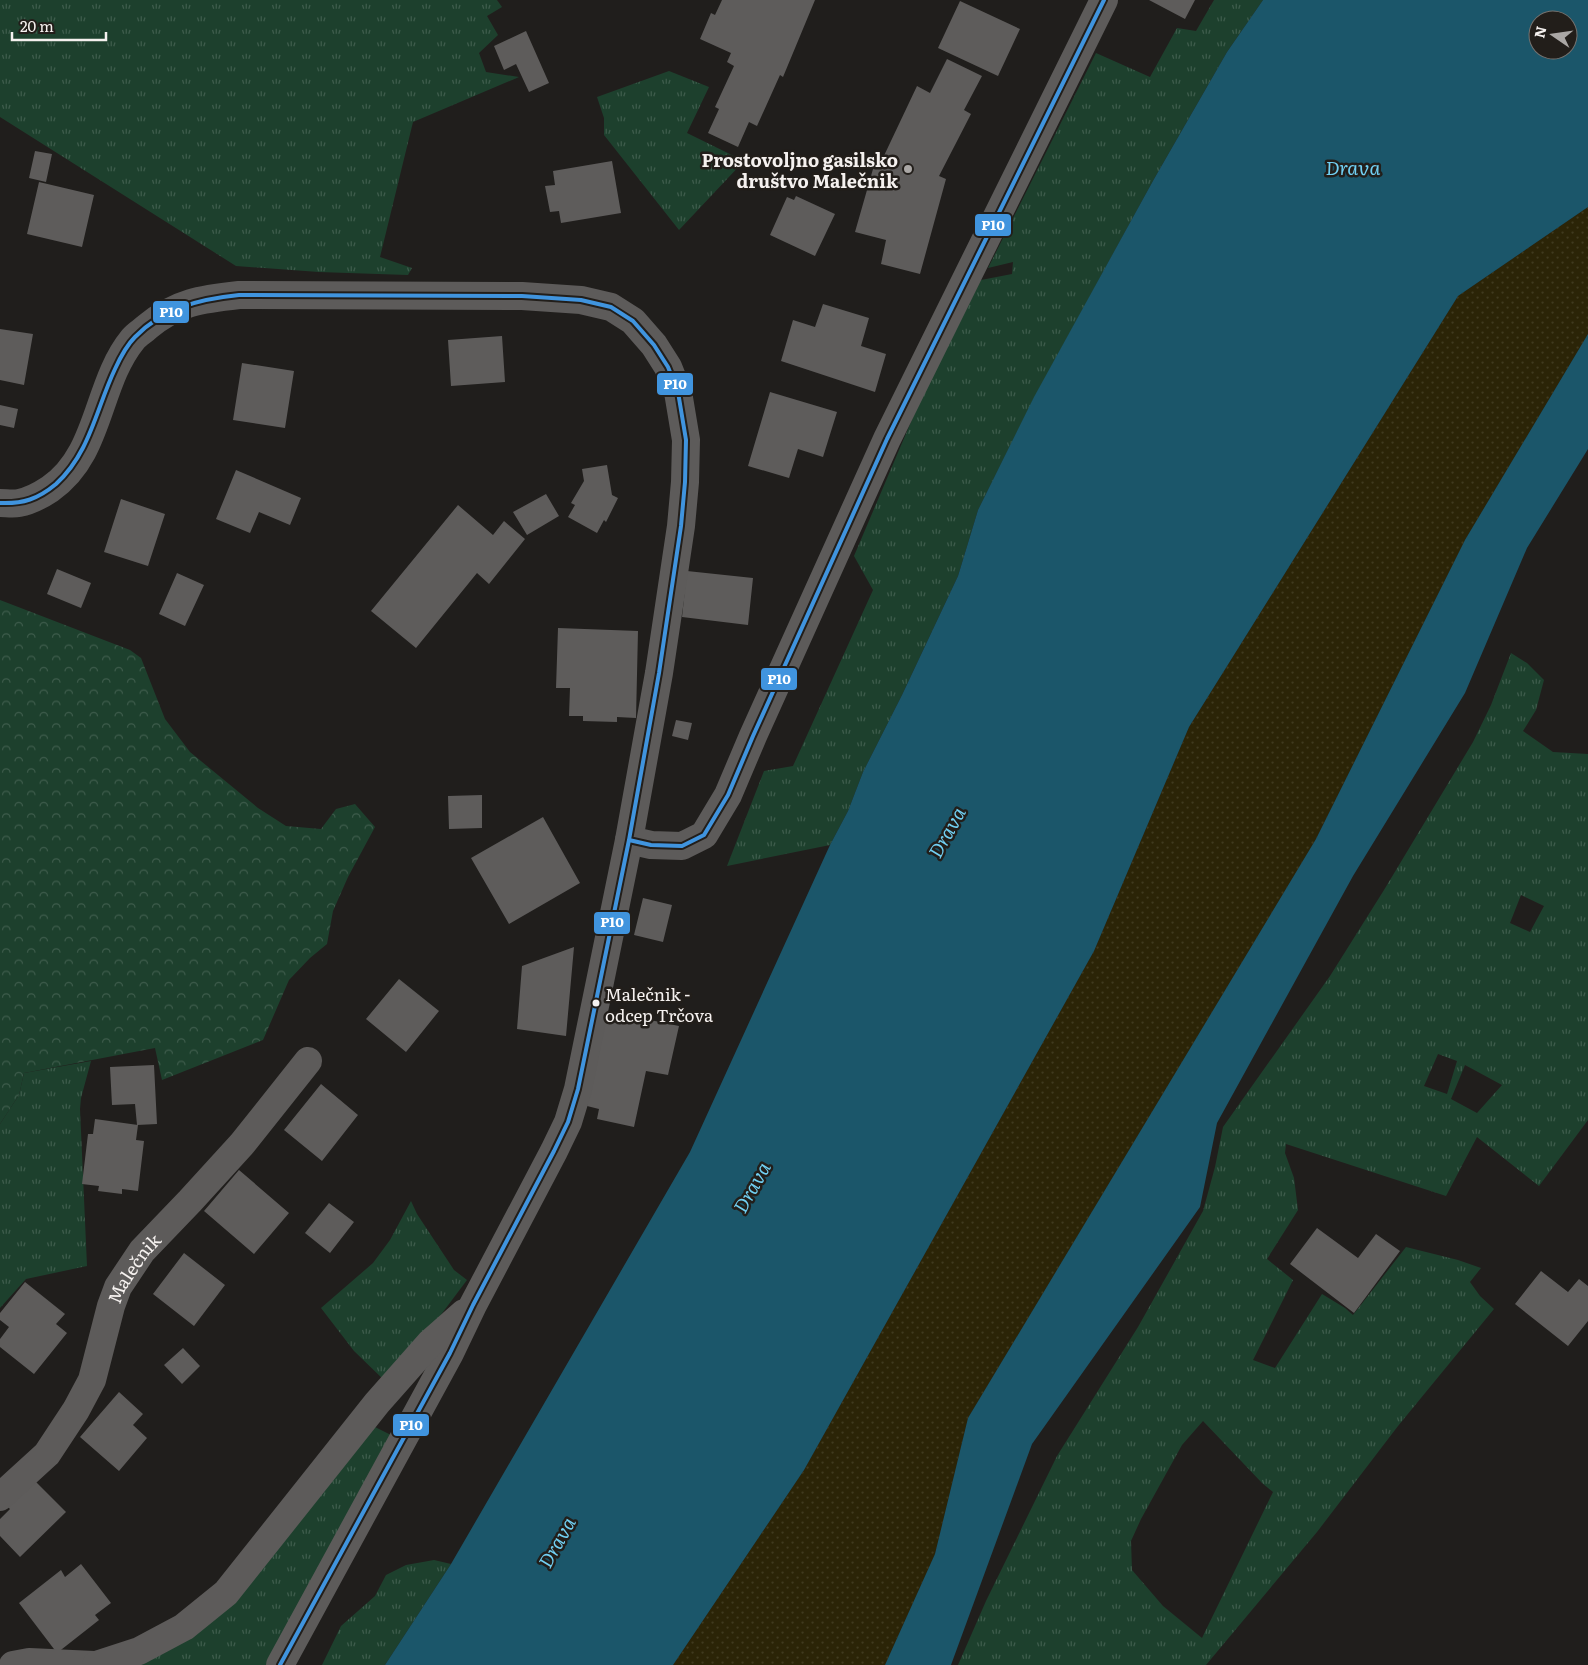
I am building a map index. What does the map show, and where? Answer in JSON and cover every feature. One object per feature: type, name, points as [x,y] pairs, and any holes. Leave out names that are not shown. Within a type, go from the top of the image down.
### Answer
[{"type":"street","points":[[629,840],[651,845],[682,846],[704,835],[728,795],[888,439],[1104,0]]},
{"type":"street","points":[[0,503],[20,503],[41,495],[61,481],[76,464],[88,442],[112,376],[121,356],[134,338],[170,310],[193,302],[239,295],[522,296],[581,300],[611,307],[633,321],[654,344],[668,367],[678,392],[686,440],[685,482],[681,526],[659,673],[629,840],[578,1089],[568,1122],[450,1353],[280,1665]]},
{"type":"street","name":"Malečnik","points":[[0,1497],[47,1454],[76,1410],[92,1380],[111,1306],[118,1287],[142,1251],[242,1144],[308,1061]]},
{"type":"street","points":[[13,1665],[29,1662],[95,1665],[139,1651],[184,1627],[226,1593],[377,1403],[430,1343],[473,1305]]},
{"type":"green space","points":[[0,0],[497,0],[502,7],[487,16],[498,35],[479,53],[486,72],[519,77],[413,122],[380,257],[412,268],[408,275],[319,272],[236,266],[0,117]]},
{"type":"green space","points":[[1214,0],[1263,0],[1227,52],[1154,179],[1034,398],[978,510],[958,576],[902,695],[863,772],[848,811],[830,845],[727,866],[764,771],[793,766],[873,590],[854,556],[922,396],[981,280],[1012,274],[1013,262],[988,268],[1096,53],[1150,77],[1177,28],[1196,31]]},
{"type":"green space","points":[[669,71],[709,87],[687,133],[744,161],[679,230],[604,135],[604,118],[597,97]]},
{"type":"green space","points":[[0,600],[130,650],[141,658],[165,719],[190,752],[258,808],[286,826],[321,829],[336,809],[355,804],[375,827],[348,877],[333,911],[327,944],[310,958],[289,980],[263,1040],[162,1080],[155,1048],[24,1073],[19,1095],[0,1124]]},
{"type":"green space","points":[[1511,653],[1527,663],[1544,680],[1536,710],[1523,731],[1553,752],[1588,754],[1588,1120],[1539,1186],[1477,1137],[1446,1196],[1286,1144],[1285,1153],[1294,1178],[1298,1210],[1267,1259],[1293,1280],[1253,1360],[1275,1368],[1322,1294],[1353,1315],[1406,1247],[1458,1260],[1481,1268],[1470,1282],[1480,1296],[1494,1309],[1398,1426],[1317,1532],[1206,1665],[958,1665],[986,1601],[1057,1456],[1138,1327],[1203,1211],[1223,1127],[1330,976],[1473,742],[1491,705]],"holes":[[[1521,895],[1544,906],[1530,932],[1510,923]],[[1438,1054],[1457,1061],[1447,1094],[1424,1086]],[[1465,1065],[1502,1085],[1477,1113],[1451,1099]],[[1203,1421],[1262,1483],[1273,1492],[1202,1638],[1163,1606],[1132,1570],[1131,1541],[1182,1445]]]},
{"type":"green space","points":[[91,1061],[80,1109],[87,1266],[26,1279],[0,1308],[0,1124],[19,1095],[24,1073]]},
{"type":"green space","points":[[411,1201],[417,1214],[454,1270],[467,1280],[431,1328],[385,1381],[354,1351],[321,1308],[373,1263],[390,1240]]},
{"type":"green space","points":[[373,1426],[393,1436],[266,1665],[123,1665],[151,1656]]},
{"type":"green space","points":[[434,1560],[451,1564],[385,1665],[322,1665],[341,1626],[375,1596],[386,1575],[406,1565]]},
{"type":"sand","points":[[1588,207],[1588,334],[1465,540],[1316,839],[968,1418],[935,1554],[885,1665],[673,1665],[804,1470],[1094,951],[1189,727],[1458,296]]},
{"type":"water","name":"Drava","points":[[1263,0],[1588,0],[1588,207],[1458,296],[1189,727],[1094,951],[804,1470],[673,1665],[385,1665],[451,1564],[690,1152],[830,845],[848,811],[863,772],[902,695],[958,576],[978,510],[1034,397],[1154,179],[1227,52]]},
{"type":"water","points":[[1588,334],[1588,449],[1527,548],[1465,693],[1353,876],[1217,1123],[1200,1207],[1032,1444],[951,1665],[885,1665],[935,1554],[968,1418],[1316,839],[1465,540]]},
{"type":"building","points":[[722,0],[815,0],[783,77],[780,75],[757,126],[749,122],[738,147],[708,133],[719,109],[715,107],[734,66],[727,62],[731,53],[700,39],[711,13],[715,15]]},
{"type":"building","points":[[1149,0],[1195,0],[1185,19]]},
{"type":"building","points":[[960,1],[1020,29],[998,76],[938,48]]},
{"type":"building","points":[[526,31],[549,83],[529,92],[516,64],[504,70],[494,46]]},
{"type":"building","name":"Prostovoljno gasilsko društvo Malečnik","points":[[947,59],[982,76],[964,110],[971,114],[939,176],[946,179],[920,274],[881,264],[886,240],[855,232],[875,162],[881,162],[917,86],[930,93]]},
{"type":"building","points":[[35,151],[52,154],[46,182],[29,178]]},
{"type":"building","points":[[612,161],[621,213],[561,223],[559,211],[550,212],[545,186],[555,185],[553,171]]},
{"type":"building","points":[[39,182],[94,195],[82,247],[27,234]]},
{"type":"building","points":[[796,196],[835,214],[815,256],[770,235],[787,197],[794,200]]},
{"type":"building","points":[[823,304],[869,318],[861,346],[886,354],[875,392],[781,361],[793,320],[815,327]]},
{"type":"building","points":[[0,329],[33,334],[24,385],[0,380]]},
{"type":"building","points":[[502,336],[505,382],[451,386],[448,340]]},
{"type":"building","points":[[242,363],[294,371],[285,428],[233,420]]},
{"type":"building","points":[[770,392],[837,412],[823,457],[798,449],[789,478],[748,466]]},
{"type":"building","points":[[0,405],[18,409],[14,428],[0,425]]},
{"type":"building","points":[[607,465],[612,495],[618,498],[606,522],[604,520],[597,533],[568,517],[575,505],[571,503],[584,481],[582,469]]},
{"type":"building","points":[[236,470],[301,498],[290,525],[259,512],[250,533],[216,519]]},
{"type":"building","points":[[546,494],[559,516],[527,535],[513,512]]},
{"type":"building","points":[[121,499],[165,514],[148,566],[104,552]]},
{"type":"building","points":[[458,505],[493,535],[504,521],[525,539],[489,584],[477,573],[416,648],[371,611]]},
{"type":"building","points":[[57,569],[91,583],[81,608],[47,594]]},
{"type":"building","points":[[687,571],[753,578],[748,625],[682,617]]},
{"type":"building","points":[[177,573],[204,585],[185,626],[159,614]]},
{"type":"building","points":[[558,628],[638,631],[636,718],[617,717],[617,722],[583,721],[583,716],[569,716],[570,688],[556,688]]},
{"type":"building","points":[[676,720],[692,723],[688,740],[672,736]]},
{"type":"building","points":[[482,795],[482,828],[449,829],[448,796]]},
{"type":"building","points":[[543,817],[580,883],[509,924],[471,858]]},
{"type":"building","points":[[643,898],[672,905],[663,942],[634,935]]},
{"type":"building","points":[[574,947],[566,1036],[517,1029],[522,966]]},
{"type":"building","points":[[399,979],[439,1011],[406,1052],[366,1019]]},
{"type":"building","points":[[607,1011],[679,1026],[668,1075],[646,1071],[634,1127],[597,1119],[599,1109],[587,1106]]},
{"type":"building","points":[[154,1065],[157,1124],[137,1125],[135,1104],[112,1105],[110,1067]]},
{"type":"building","points":[[321,1084],[358,1115],[322,1161],[284,1130]]},
{"type":"building","points":[[95,1119],[138,1125],[136,1140],[144,1141],[138,1191],[122,1189],[122,1194],[98,1191],[99,1186],[82,1184],[88,1134],[93,1134]]},
{"type":"building","points":[[239,1170],[289,1213],[254,1254],[204,1211]]},
{"type":"building","points":[[329,1203],[354,1222],[330,1253],[305,1233]]},
{"type":"building","points":[[1317,1228],[1358,1258],[1376,1234],[1400,1251],[1354,1313],[1290,1264]]},
{"type":"building","points":[[184,1253],[225,1285],[194,1326],[153,1294]]},
{"type":"building","points":[[1541,1271],[1568,1292],[1579,1279],[1588,1286],[1588,1321],[1568,1346],[1515,1304]]},
{"type":"building","points":[[25,1282],[65,1314],[56,1324],[67,1333],[34,1374],[0,1347],[0,1339],[9,1327],[0,1320],[0,1313]]},
{"type":"building","points":[[183,1348],[200,1366],[182,1384],[164,1365]]},
{"type":"building","points":[[119,1392],[143,1414],[133,1425],[147,1438],[119,1471],[80,1437]]},
{"type":"building","points":[[34,1480],[66,1512],[20,1557],[0,1536],[0,1519],[10,1509],[7,1506]]},
{"type":"building","points":[[81,1564],[111,1603],[95,1615],[99,1620],[57,1653],[19,1603],[61,1570],[65,1577]]},
{"type":"transit line","name":"P10","points":[[629,840],[651,845],[682,846],[704,835],[728,795],[887,439],[1104,0]]},
{"type":"transit line","name":"P10","points":[[0,503],[16,503],[36,497],[56,484],[68,472],[85,445],[108,384],[126,348],[135,337],[146,327],[170,312],[210,299],[239,295],[522,296],[581,300],[611,307],[633,321],[654,345],[668,367],[678,392],[686,440],[685,482],[681,526],[659,673],[629,840],[578,1089],[568,1122],[450,1353],[280,1665]]},
{"type":"place","name":"Prostovoljno gasilsko društvo Malečnik","points":[[908,169]]},
{"type":"place","name":"Malečnik - odcep Trčova","points":[[596,1003]]}]
